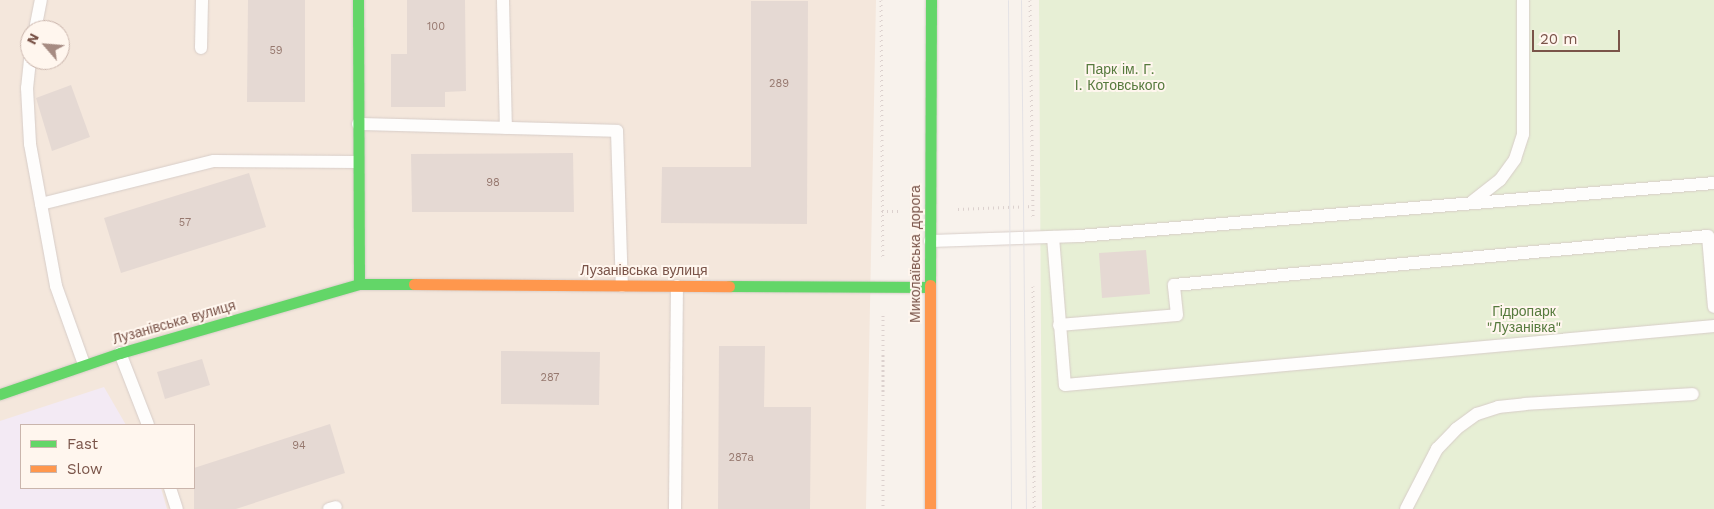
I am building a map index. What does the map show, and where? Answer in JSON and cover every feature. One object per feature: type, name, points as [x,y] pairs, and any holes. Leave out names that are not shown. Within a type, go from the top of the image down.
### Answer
[{"type":"street","points":[[358,0],[359,284]]},
{"type":"street","name":"Миколаївська дорога","points":[[930,509],[932,0]]},
{"type":"street","name":"Лузанівська вулиця","points":[[0,394],[84,364],[359,284],[930,287]]},
{"type":"lane","points":[[37,20],[41,0]]},
{"type":"lane","points":[[202,0],[202,48]]},
{"type":"lane","points":[[503,0],[506,128]]},
{"type":"lane","points":[[1473,201],[1500,180],[1515,159],[1523,134],[1523,0]]},
{"type":"lane","points":[[29,70],[27,88],[30,144],[56,286],[84,364]]},
{"type":"lane","points":[[358,124],[617,131],[622,286]]},
{"type":"lane","points":[[42,204],[214,161],[358,162]]},
{"type":"lane","points":[[930,240],[1053,237],[1473,201],[1714,183]]},
{"type":"lane","points":[[1059,325],[1177,315],[1174,285],[1708,236],[1714,307]]},
{"type":"lane","points":[[1053,237],[1065,385],[1714,326]]},
{"type":"lane","points":[[675,509],[677,286]]},
{"type":"lane","points":[[120,353],[148,424]]},
{"type":"lane","points":[[1406,509],[1437,449],[1456,429],[1477,414],[1498,407],[1525,404],[1693,394]]},
{"type":"lane","points":[[170,489],[176,509]]},
{"type":"path","points":[[881,0],[884,509]]},
{"type":"shaded area","points":[[0,0],[876,0],[866,509],[0,509]]},
{"type":"shaded area","points":[[104,387],[125,424],[20,424],[20,489],[161,489],[167,509],[0,509],[0,421]]},
{"type":"green space","name":"Гідропарк \"Лузанівка\"","points":[[1039,0],[1714,0],[1714,509],[1042,509]]},
{"type":"building","points":[[248,0],[305,0],[305,102],[247,102]]},
{"type":"building","points":[[407,0],[465,0],[466,91],[445,92],[445,107],[391,107],[391,54],[407,54]]},
{"type":"building","points":[[751,1],[808,1],[807,224],[661,223],[662,167],[751,167]]},
{"type":"building","points":[[71,85],[90,137],[52,151],[36,98]]},
{"type":"building","points":[[573,153],[574,212],[412,212],[411,154]]},
{"type":"building","points":[[249,173],[266,227],[121,273],[104,218]]},
{"type":"building","points":[[1146,250],[1150,294],[1102,298],[1099,253]]},
{"type":"building","points":[[719,346],[765,346],[764,407],[811,407],[810,509],[718,509]]},
{"type":"building","points":[[501,351],[600,352],[599,405],[501,404]]},
{"type":"building","points":[[202,359],[210,385],[165,399],[157,372]]},
{"type":"building","points":[[330,424],[345,473],[236,509],[194,509],[195,468]]},
{"type":"tram line","points":[[1008,0],[1011,509]]},
{"type":"tram line","points":[[1021,0],[1026,509]]},
{"type":"traffic: fast","points":[[358,0],[359,284]]},
{"type":"traffic: fast","points":[[930,285],[931,0]]},
{"type":"traffic: fast","points":[[0,394],[120,353],[359,284],[414,284]]},
{"type":"traffic: fast","points":[[729,286],[930,287]]},
{"type":"traffic: slow","points":[[414,284],[729,286]]},
{"type":"traffic: slow","points":[[930,285],[930,509]]},
{"type":"park label","name":"Парк ім. Г. І. Котовського","points":[[1120,78]]}]
